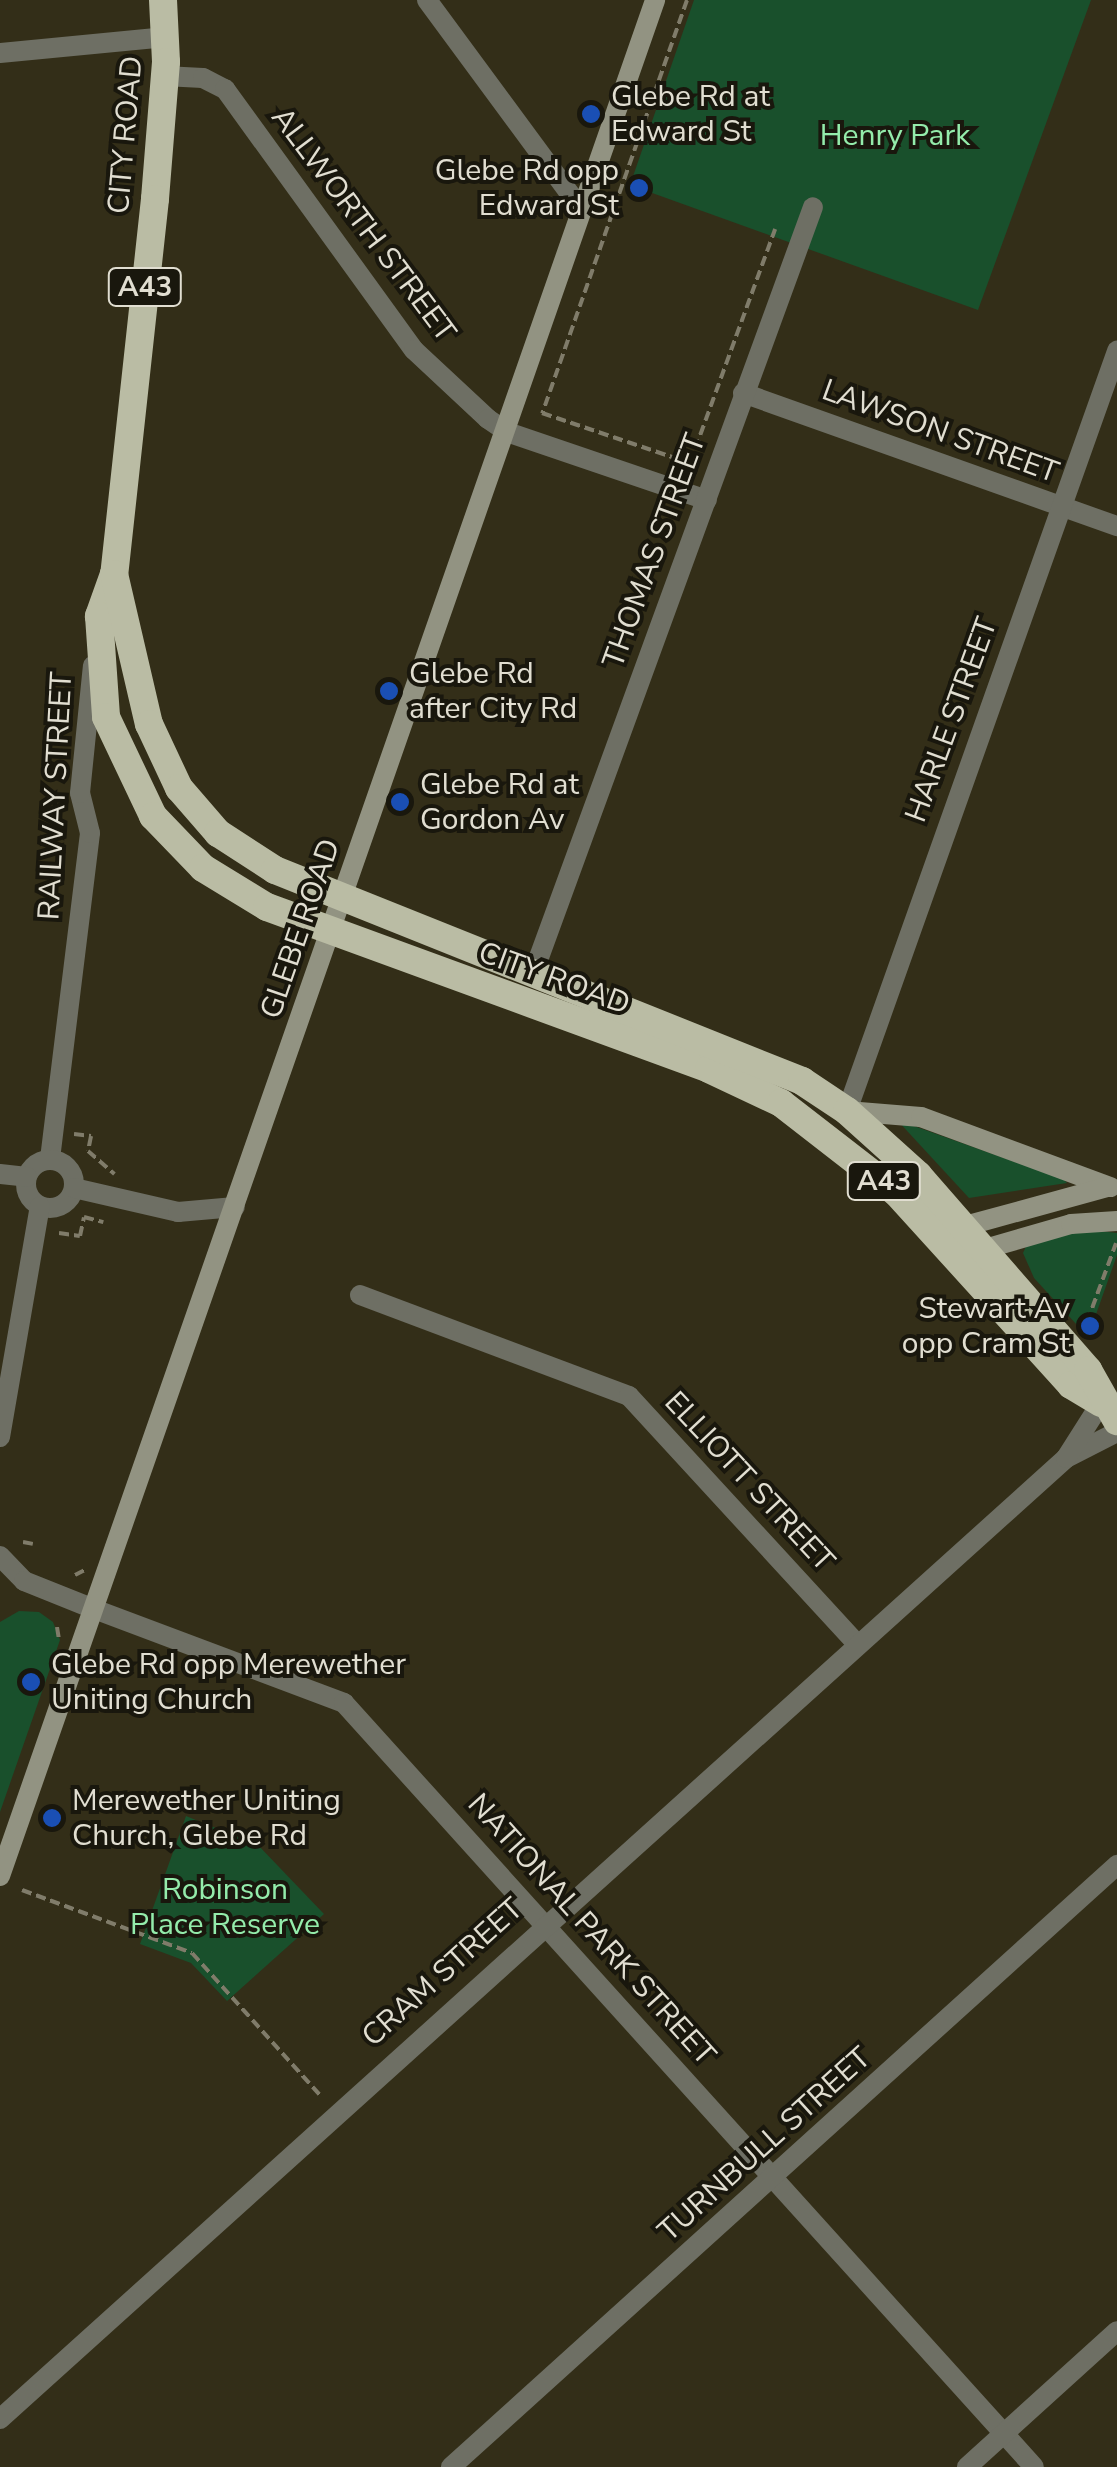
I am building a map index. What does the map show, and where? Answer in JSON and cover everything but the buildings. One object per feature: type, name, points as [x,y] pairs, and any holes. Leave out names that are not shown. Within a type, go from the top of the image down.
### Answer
[{"type":"highway","name":"CITY ROAD","points":[[163,0],[164,76],[114,574],[99,616],[106,717],[153,816],[176,844],[233,890],[331,933],[746,1085],[841,1144],[955,1253],[1071,1386],[1109,1412]]},
{"type":"highway","name":"CITY ROAD","points":[[114,574],[136,687],[179,788],[218,833],[252,859],[344,897]]},
{"type":"highway","name":"A43","points":[[344,897],[740,1052],[847,1110],[965,1226],[1088,1370],[1109,1412]]},
{"type":"main road","name":"GLEBE ROAD","points":[[0,1876],[655,0]]},
{"type":"main road","points":[[847,1110],[921,1117],[1113,1188]]},
{"type":"main road","points":[[1113,1188],[965,1226],[955,1253],[986,1251],[1071,1224],[1117,1222]]},
{"type":"street","points":[[427,0],[582,210]]},
{"type":"street","points":[[0,53],[166,36]]},
{"type":"street","name":"ALLWORTH STREET","points":[[164,76],[203,78],[224,89],[414,350],[507,432]]},
{"type":"street","name":"THOMAS STREET","points":[[534,971],[813,208]]},
{"type":"street","name":"HARLE STREET","points":[[847,1110],[1117,352]]},
{"type":"street","name":"LAWSON STREET","points":[[743,393],[1117,526]]},
{"type":"street","points":[[507,432],[706,500]]},
{"type":"street","name":"RAILWAY STREET","points":[[50,1160],[90,833],[80,793],[99,616]]},
{"type":"street","points":[[50,1160],[70,1170],[74,1188],[64,1204],[40,1206],[28,1194],[27,1178],[36,1164],[50,1160]]},
{"type":"street","points":[[0,1174],[27,1178]]},
{"type":"street","points":[[74,1188],[178,1212],[235,1207]]},
{"type":"street","points":[[0,1437],[40,1206]]},
{"type":"street","name":"ELLIOTT STREET","points":[[360,1294],[629,1396],[857,1644]]},
{"type":"street","name":"CRAM STREET","points":[[0,2418],[545,1921],[1066,1458],[1109,1412]]},
{"type":"street","name":"CRAM STREET","points":[[1066,1458],[1117,1432]]},
{"type":"street","name":"NATIONAL PARK STREET","points":[[3,1568],[136,1627],[344,1703],[545,1921],[772,2180],[1034,2467]]},
{"type":"street","name":"TURNBULL STREET","points":[[451,2467],[1117,1865]]},
{"type":"street","points":[[967,2467],[1117,2331]]},
{"type":"path","points":[[687,0],[542,414],[688,466],[775,228]]},
{"type":"path","points":[[295,954],[287,958],[298,965]]},
{"type":"path","points":[[74,1134],[91,1136],[88,1151],[114,1174]]},
{"type":"path","points":[[58,1233],[80,1236],[84,1217],[103,1222]]},
{"type":"path","points":[[1088,1322],[1116,1243]]},
{"type":"path","points":[[23,1542],[33,1544]]},
{"type":"path","points":[[76,1576],[86,1570]]},
{"type":"path","points":[[57,1626],[59,1638]]},
{"type":"path","points":[[22,1890],[192,1953],[320,2095]]},
{"type":"green space","name":"Henry Park","points":[[694,0],[1091,0],[978,310],[630,185]]},
{"type":"green space","points":[[897,1120],[1063,1179],[1067,1183],[969,1198]]},
{"type":"green space","points":[[1091,1230],[1117,1233],[1117,1255],[1088,1337],[1034,1278],[1023,1253],[1028,1242]]},
{"type":"green space","points":[[19,1611],[39,1612],[53,1622],[60,1640],[0,1812],[0,1622]]},
{"type":"green space","name":"Robinson Place Reserve","points":[[186,1816],[258,1845],[324,1914],[227,2001],[191,1963],[140,1944]]},
{"type":"place","name":"Glebe Rd at Edward St","points":[[591,114]]},
{"type":"place","name":"Glebe Rd opp Edward St","points":[[639,188]]},
{"type":"place","name":"Glebe Rd after City Rd","points":[[389,691]]},
{"type":"place","name":"Glebe Rd at Gordon Av","points":[[400,802]]},
{"type":"place","name":"Stewart Av opp Cram St","points":[[1090,1326]]},
{"type":"place","name":"Glebe Rd opp Merewether Uniting Church","points":[[31,1682]]},
{"type":"place","name":"Merewether Uniting Church, Glebe Rd","points":[[52,1818]]}]
